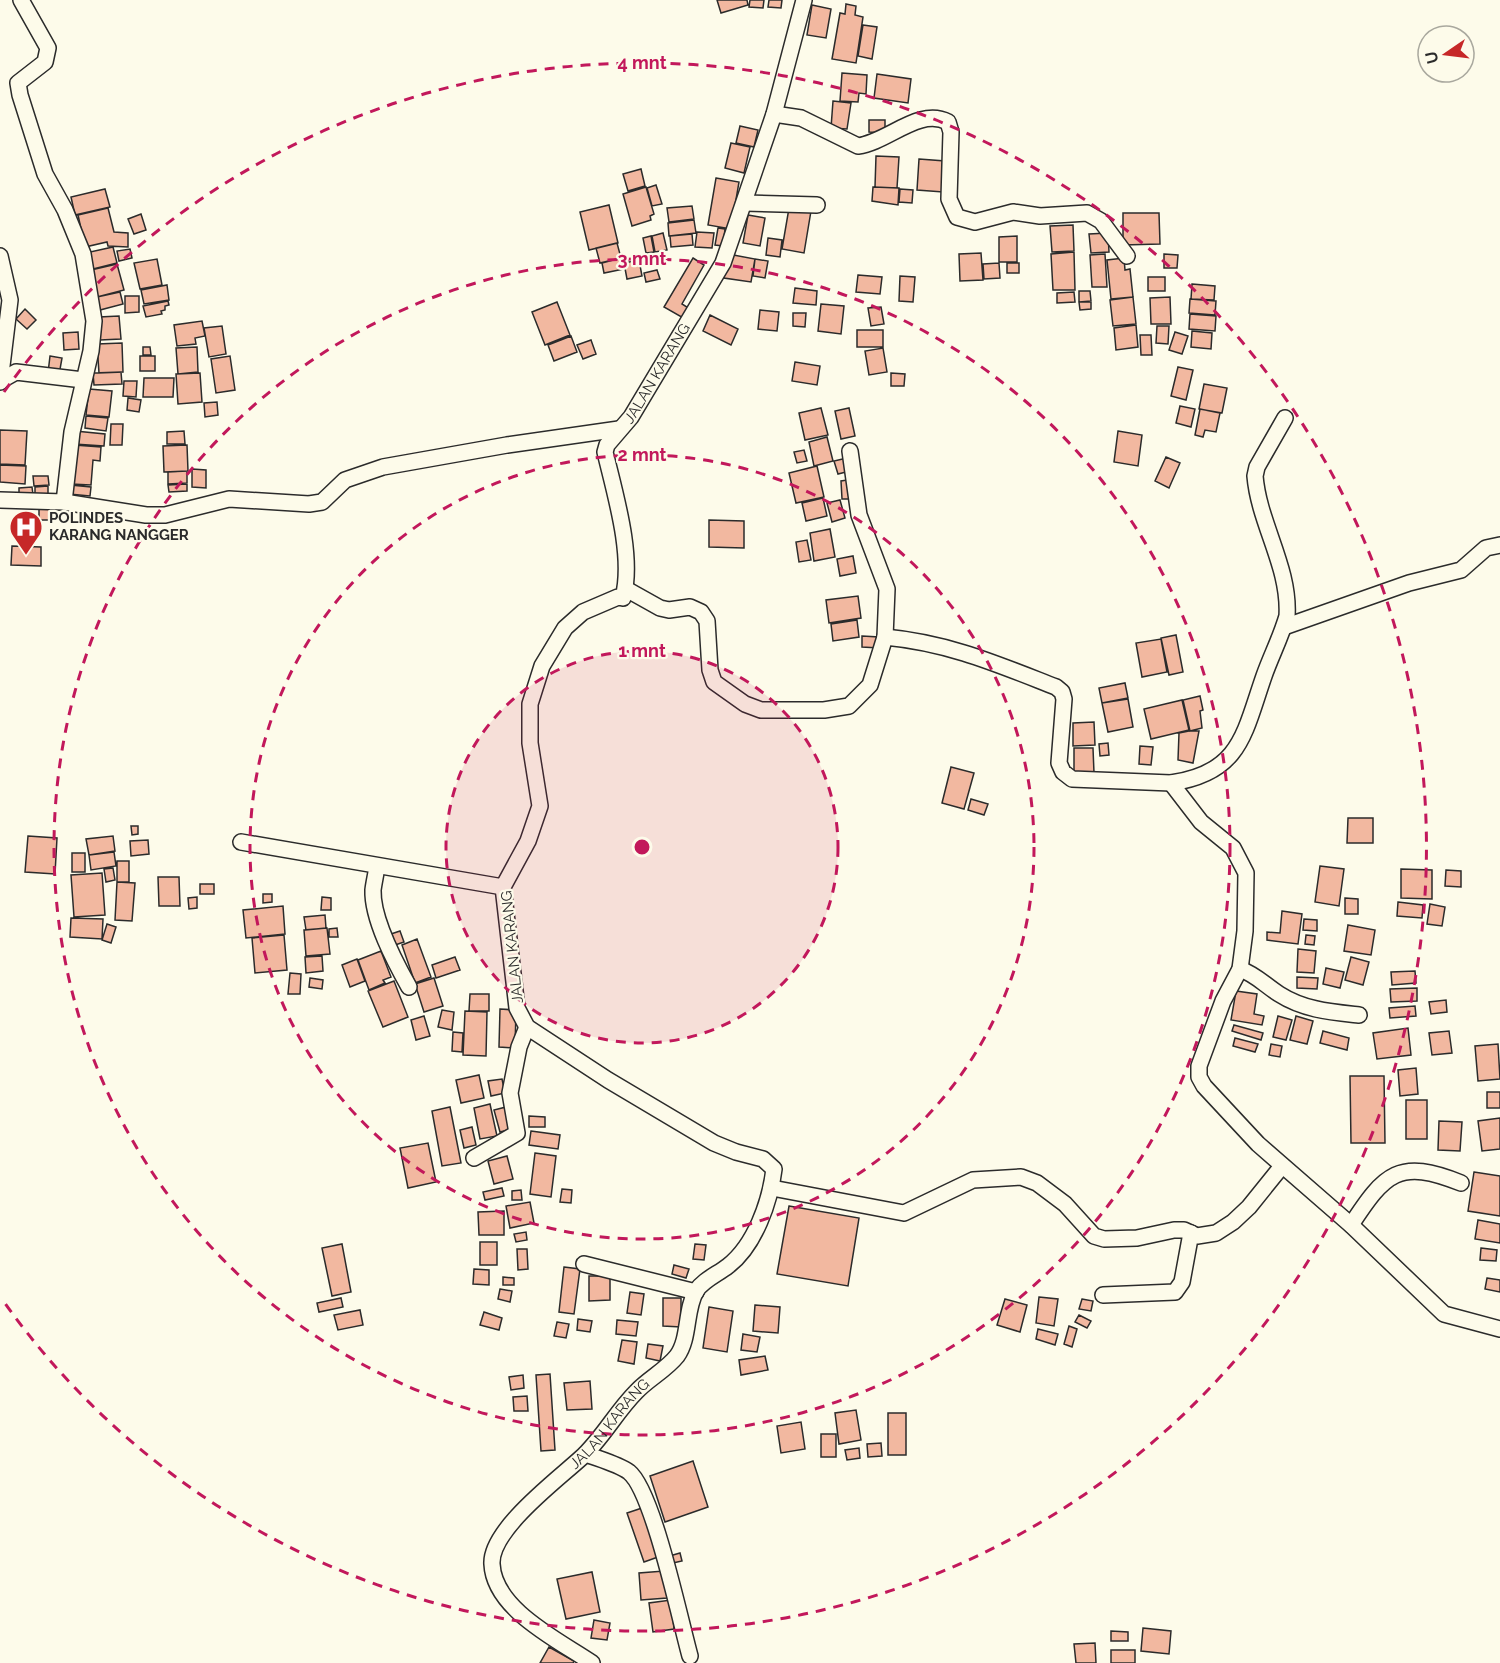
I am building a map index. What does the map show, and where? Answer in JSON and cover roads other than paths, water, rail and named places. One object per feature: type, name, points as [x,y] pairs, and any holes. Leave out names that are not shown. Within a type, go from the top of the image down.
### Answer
[{"type":"street","points":[[21,0],[48,48],[45,62],[18,83],[20,95],[45,174],[65,210],[83,254],[94,321],[91,351],[72,432],[64,502]]},
{"type":"street","name":"JALAN KARANG","points":[[527,1027],[517,1008],[503,887],[528,841],[540,806],[530,743],[530,704],[542,666],[565,628],[576,617],[618,597],[623,598],[626,589],[626,565],[618,506],[605,452],[619,429],[632,417],[723,263],[774,114],[804,0]]},
{"type":"street","points":[[774,114],[801,118],[858,146],[886,138],[930,117],[939,118],[948,122],[951,132],[949,199],[951,208],[957,216],[975,222],[1012,212],[1040,216],[1087,213],[1101,221],[1127,256]]},
{"type":"street","points":[[745,203],[816,205]]},
{"type":"street","points":[[0,256],[10,300],[0,381]]},
{"type":"street","points":[[0,381],[15,372],[83,380]]},
{"type":"street","points":[[885,637],[951,647],[1005,665],[1056,687],[1062,692],[1064,699],[1059,763],[1063,772],[1072,779],[1171,783],[1187,781],[1208,772],[1238,749],[1284,627],[1288,602],[1255,476],[1257,467],[1285,418]]},
{"type":"street","points":[[0,500],[64,502],[146,515],[165,515],[229,499],[322,502],[345,480],[383,467],[507,445],[619,429]]},
{"type":"street","points":[[626,589],[660,608],[669,610],[690,607],[701,612],[707,621],[710,670],[714,682],[745,704],[761,710],[824,710],[849,706],[870,685],[885,637],[887,589],[859,515],[850,451]]},
{"type":"street","points":[[1284,627],[1409,584],[1461,570],[1486,548],[1500,544]]},
{"type":"street","points":[[1171,783],[1201,822],[1233,848],[1246,873],[1245,932],[1240,969],[1223,1001],[1199,1066],[1199,1077],[1250,1136],[1351,1225],[1444,1314],[1500,1329]]},
{"type":"street","points":[[241,842],[503,887]]},
{"type":"street","points":[[377,866],[373,891],[377,913],[396,964],[409,987]]},
{"type":"street","points":[[1240,969],[1264,981],[1279,994],[1316,1011],[1359,1015]]},
{"type":"street","points":[[474,1158],[517,1133],[510,1093],[519,1047],[527,1027],[608,1080],[714,1143],[768,1161],[774,1169],[771,1188],[749,1243],[730,1265],[696,1292],[584,1264]]},
{"type":"street","points":[[771,1188],[904,1213],[947,1195],[972,1180],[1021,1177],[1037,1183],[1065,1204],[1094,1236],[1104,1239],[1137,1238],[1173,1230],[1197,1236],[1216,1233],[1233,1222],[1249,1207],[1282,1166]]},
{"type":"street","points":[[1351,1225],[1372,1193],[1393,1175],[1407,1171],[1432,1172],[1461,1183]]},
{"type":"street","points":[[1103,1295],[1175,1292],[1182,1282],[1191,1233]]},
{"type":"street","name":"JALAN KARANG","points":[[592,1663],[531,1623],[508,1599],[498,1582],[492,1564],[496,1546],[520,1515],[586,1454],[635,1392],[676,1356],[696,1292]]},
{"type":"street","points":[[586,1454],[628,1472],[639,1483],[652,1513],[690,1656]]},
{"type":"place","name":"POLINDES KARANG NANGGER","points":[[26,556]]}]
